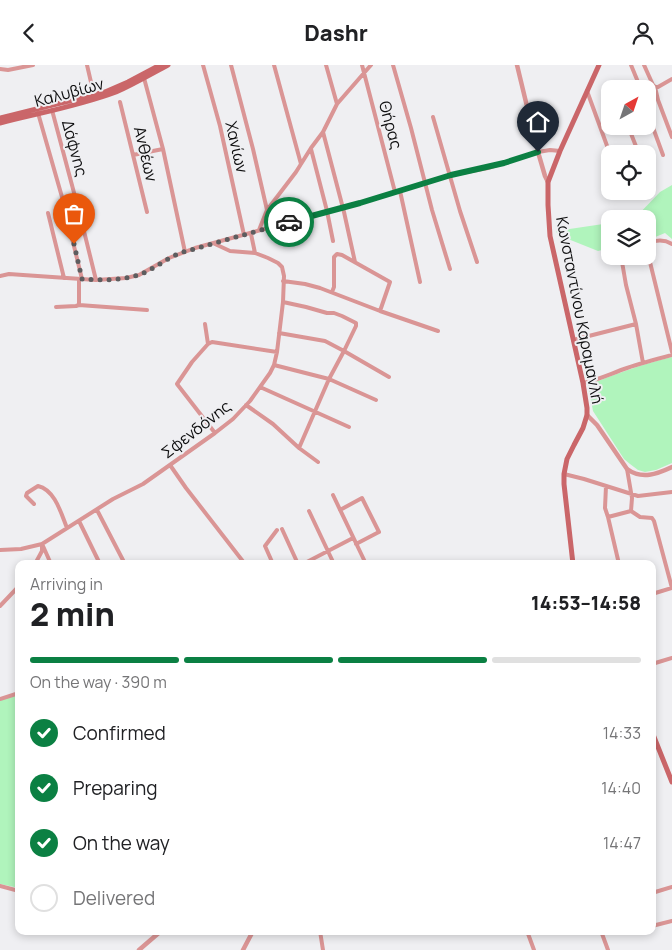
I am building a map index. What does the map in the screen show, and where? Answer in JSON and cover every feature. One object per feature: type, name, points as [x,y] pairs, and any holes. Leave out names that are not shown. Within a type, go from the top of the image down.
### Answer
[{"type":"main road","name":"Καλυβίων","points":[[0,118],[94,95],[128,82],[160,65]]},
{"type":"main road","name":"Καλυβίων","points":[[0,123],[106,95],[144,79],[168,65]]},
{"type":"main road","name":"Κωνσταντίνου Καραμανλή","points":[[573,560],[564,474],[567,459],[583,428],[587,408],[550,236],[548,182],[599,65]]},
{"type":"main road","points":[[656,742],[672,782]]},
{"type":"street","points":[[0,69],[8,70],[29,65]]},
{"type":"street","points":[[87,65],[94,95]]},
{"type":"street","name":"Χανίων","points":[[203,65],[220,126],[244,235]]},
{"type":"street","points":[[231,65],[267,210]]},
{"type":"street","points":[[274,65],[301,164]]},
{"type":"street","points":[[326,65],[337,104]]},
{"type":"street","name":"Θήρας","points":[[362,65],[398,192],[420,282]]},
{"type":"street","points":[[259,230],[267,210],[323,132],[337,104],[371,65]]},
{"type":"street","points":[[393,65],[437,229],[450,269]]},
{"type":"street","points":[[523,65],[517,66],[538,152],[548,182]]},
{"type":"street","points":[[631,65],[637,80]]},
{"type":"street","points":[[644,65],[651,80]]},
{"type":"street","points":[[144,79],[163,149],[185,252]]},
{"type":"street","points":[[656,87],[672,79]]},
{"type":"street","points":[[587,91],[607,145]]},
{"type":"street","points":[[656,91],[672,137]]},
{"type":"street","name":"Ανθέων","points":[[120,102],[147,212]]},
{"type":"street","name":"Δάφνης","points":[[52,110],[82,219],[96,280]]},
{"type":"street","points":[[38,113],[62,197],[81,279],[79,305]]},
{"type":"street","points":[[433,117],[462,218],[477,262]]},
{"type":"street","points":[[323,132],[355,262]]},
{"type":"street","points":[[656,135],[663,155]]},
{"type":"street","points":[[311,148],[333,241]]},
{"type":"street","points":[[133,155],[163,149]]},
{"type":"street","points":[[0,276],[9,274],[96,280],[126,278],[139,275],[168,258],[195,248],[398,192],[451,175],[488,168],[538,152],[560,151]]},
{"type":"street","points":[[48,213],[64,278]]},
{"type":"street","points":[[215,243],[230,251],[255,253],[251,233]]},
{"type":"street","points":[[656,241],[661,240],[672,244]]},
{"type":"street","name":"Σφενδόνης","points":[[42,544],[113,499],[144,484],[215,433],[233,419],[260,387],[274,365],[277,353],[284,276],[282,267],[278,263],[255,253]]},
{"type":"street","points":[[332,292],[334,287],[334,257],[337,254],[390,282],[380,311]]},
{"type":"street","points":[[623,265],[643,363]]},
{"type":"street","points":[[583,383],[672,353],[651,265]]},
{"type":"street","points":[[283,281],[305,284],[332,292],[438,331]]},
{"type":"street","points":[[283,302],[334,313],[356,323],[299,448]]},
{"type":"street","points":[[56,307],[76,307],[79,305],[147,310]]},
{"type":"street","points":[[205,324],[208,344]]},
{"type":"street","points":[[573,341],[636,324]]},
{"type":"street","points":[[279,333],[325,341],[389,377]]},
{"type":"street","points":[[215,433],[177,384],[192,362],[212,342],[277,353]]},
{"type":"street","points":[[274,365],[329,379],[376,400]]},
{"type":"street","points":[[260,387],[349,427]]},
{"type":"street","points":[[246,405],[273,424],[318,463]]},
{"type":"street","points":[[587,415],[597,425],[627,469],[633,473],[640,476],[647,475],[672,467]]},
{"type":"street","points":[[170,465],[186,489],[242,560]]},
{"type":"street","points":[[627,469],[632,495],[631,511]]},
{"type":"street","points":[[564,474],[632,495],[672,492]]},
{"type":"street","points":[[34,504],[26,496],[27,493],[38,486],[48,491],[60,512],[66,528]]},
{"type":"street","points":[[606,486],[605,508],[618,560]]},
{"type":"street","points":[[333,495],[364,560]]},
{"type":"street","points":[[340,510],[362,497],[378,530],[377,533],[356,544]]},
{"type":"street","points":[[97,510],[123,560]]},
{"type":"street","points":[[309,511],[332,560]]},
{"type":"street","points":[[608,517],[631,511],[640,517],[652,518],[654,521],[672,588],[656,593]]},
{"type":"street","points":[[79,521],[98,560]]},
{"type":"street","points":[[271,560],[265,546],[279,529],[296,560]]},
{"type":"street","points":[[311,560],[353,538]]},
{"type":"street","points":[[0,550],[21,549],[42,544]]},
{"type":"street","points":[[36,560],[42,551],[42,544]]},
{"type":"street","points":[[42,544],[49,560]]},
{"type":"street","points":[[0,606],[15,590]]},
{"type":"street","points":[[656,663],[672,658]]},
{"type":"street","points":[[0,699],[15,694]]},
{"type":"street","points":[[0,886],[15,890]]},
{"type":"street","points":[[656,892],[672,887]]},
{"type":"street","points":[[656,925],[672,921]]},
{"type":"street","points":[[139,950],[156,935]]},
{"type":"street","points":[[243,950],[251,935]]},
{"type":"street","points":[[321,935],[324,950]]},
{"type":"street","points":[[528,935],[534,950]]},
{"type":"street","points":[[602,935],[608,950]]},
{"type":"green space","points":[[672,185],[672,239],[665,233],[656,237],[656,210],[643,210],[652,200],[656,200],[656,196]]},
{"type":"green space","points":[[601,224],[601,250],[598,251],[558,235],[556,231]]},
{"type":"green space","points":[[672,357],[672,463],[656,470],[645,472],[638,470],[624,459],[593,411],[588,385],[629,369]]},
{"type":"green space","points":[[15,695],[15,887],[0,884],[0,699]]},
{"type":"way so far","points":[[74,244],[82,279],[126,278],[139,275],[180,253],[289,222]]},
{"type":"route","points":[[289,222],[360,203],[451,175],[488,168],[538,152]]}]
